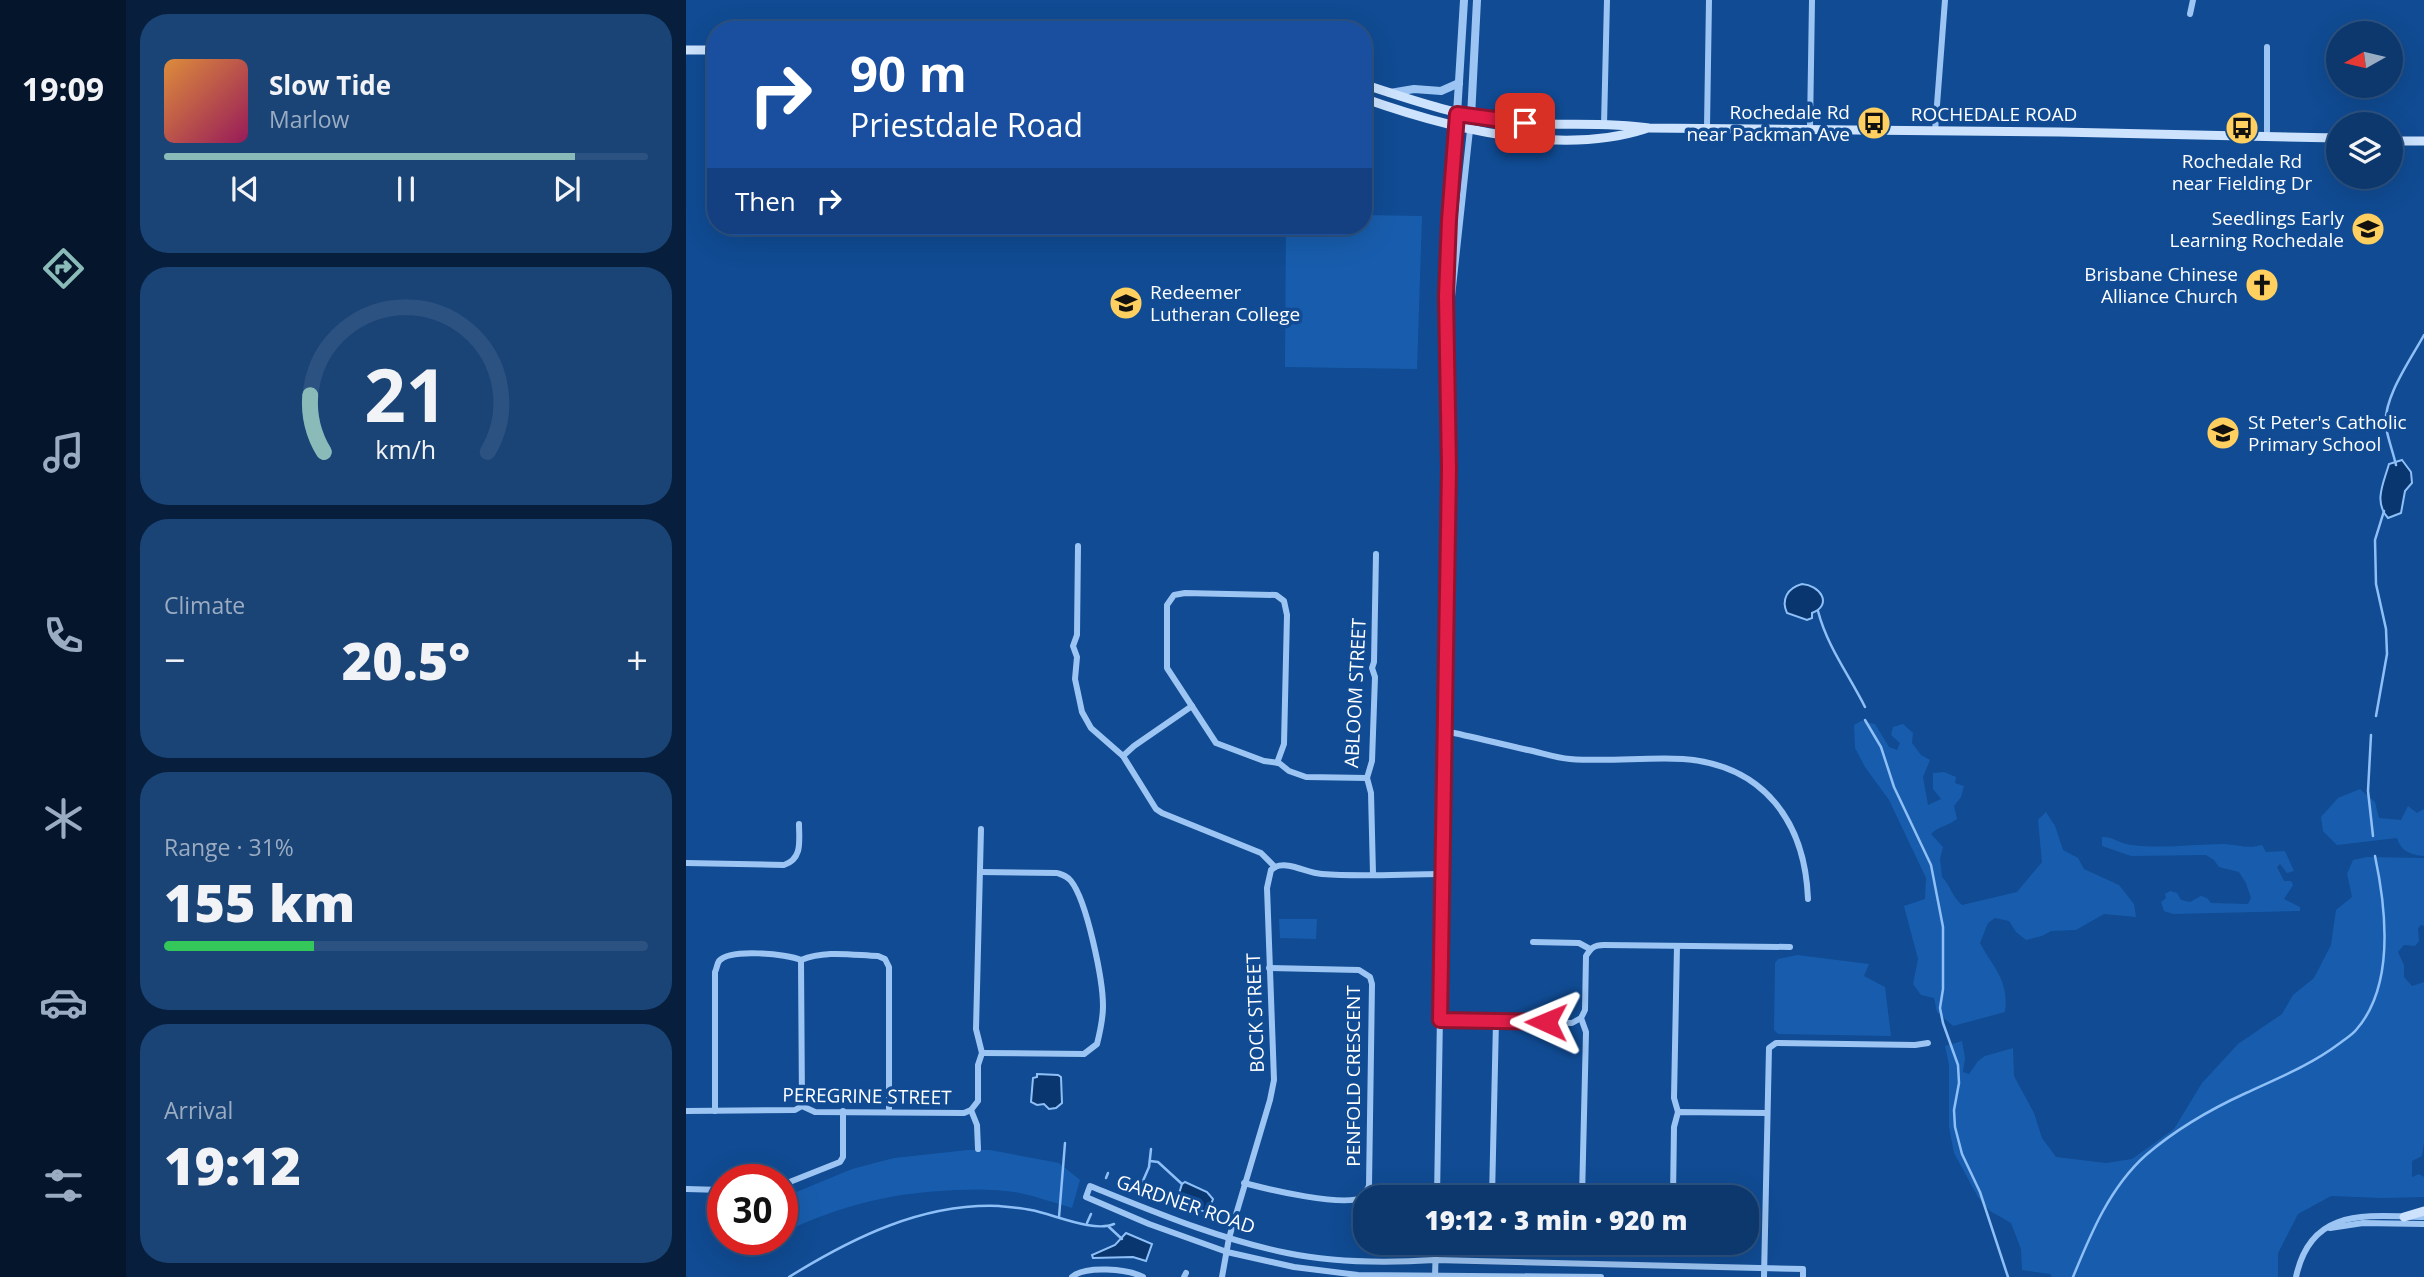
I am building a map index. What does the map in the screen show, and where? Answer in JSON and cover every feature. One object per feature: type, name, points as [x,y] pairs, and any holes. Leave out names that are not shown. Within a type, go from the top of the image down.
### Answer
[{"type":"main road","points":[[686,50],[707,50]]},
{"type":"main road","name":"ROCHEDALE ROAD","points":[[1372,87],[1457,114],[1540,124],[1624,124],[1649,128],[1810,128],[2326,137]]},
{"type":"main road","name":"ROCHEDALE ROAD","points":[[1372,101],[1457,128],[1512,136],[1567,139],[1624,136],[1649,128]]},
{"type":"main road","points":[[1457,114],[1457,128]]},
{"type":"main road","points":[[1470,130],[1471,117]]},
{"type":"main road","points":[[2403,141],[2424,141]]},
{"type":"main road","points":[[2404,1217],[2424,1210]]},
{"type":"street","points":[[1457,114],[1464,0]]},
{"type":"street","points":[[1471,117],[1477,0]]},
{"type":"street","points":[[1604,124],[1607,0]]},
{"type":"street","points":[[1707,127],[1709,0]]},
{"type":"street","points":[[1810,128],[1812,0]]},
{"type":"street","points":[[1935,131],[1945,0]]},
{"type":"street","points":[[2190,15],[2193,0]]},
{"type":"street","points":[[2267,47],[2267,135]]},
{"type":"street","points":[[1389,93],[1414,89],[1441,91],[1459,83]]},
{"type":"street","points":[[1437,1185],[1449,469],[1446,296],[1457,128]]},
{"type":"street","points":[[1448,342],[1470,130]]},
{"type":"street","points":[[1078,546],[1077,635],[1073,646],[1077,657],[1077,695],[1082,712],[1091,728],[1123,756],[1157,809],[1261,853],[1275,867],[1281,864],[1326,874],[1442,874]]},
{"type":"street","name":"ABLOOM STREET","points":[[1373,874],[1371,793],[1367,778],[1372,761],[1376,554]]},
{"type":"street","points":[[1277,763],[1284,744],[1287,609],[1281,596],[1178,593],[1167,605],[1167,668],[1216,743],[1264,761],[1277,763],[1306,777],[1367,778]]},
{"type":"street","points":[[1123,756],[1192,706]]},
{"type":"street","points":[[1445,731],[1568,759],[1684,759],[1721,766],[1746,777],[1769,795],[1793,827],[1807,874],[1808,899]]},
{"type":"street","points":[[686,863],[790,863],[799,851],[799,824]]},
{"type":"street","name":"PEREGRINE STREET","points":[[686,1111],[795,1110],[802,1106],[815,1112],[964,1113],[971,1110],[978,1101],[978,1065],[982,1053],[976,1029],[981,829]]},
{"type":"street","name":"BOCK STREET","points":[[1222,1277],[1229,1238],[1274,1080],[1267,888],[1275,867]]},
{"type":"street","points":[[980,872],[1057,873],[1072,882],[1091,936],[1101,982],[1102,1013],[1097,1044],[1084,1054],[982,1053]]},
{"type":"street","points":[[1533,942],[1578,943],[1590,949]]},
{"type":"street","points":[[1440,1020],[1572,1023],[1581,1018],[1585,1010],[1586,956],[1596,945],[1790,947]]},
{"type":"street","points":[[1673,1185],[1674,1127],[1678,1112],[1674,1098],[1677,946]]},
{"type":"street","points":[[715,1111],[715,972],[720,961],[740,954],[789,955],[801,960],[812,955],[827,954],[878,956],[885,960],[889,967],[889,1111]]},
{"type":"street","points":[[801,960],[802,1106]]},
{"type":"street","name":"PENFOLD CRESCENT","points":[[1244,1183],[1294,1194],[1352,1201],[1363,1197],[1368,1186],[1370,977],[1359,970],[1269,968]]},
{"type":"street","points":[[1581,1018],[1586,1032],[1582,1185]]},
{"type":"street","points":[[1492,1185],[1496,1021]]},
{"type":"street","points":[[1764,1277],[1769,1048],[1776,1043],[1915,1045],[1928,1042]]},
{"type":"street","points":[[971,1110],[977,1125],[978,1149]]},
{"type":"street","points":[[798,1179],[840,1162],[843,1157],[843,1111]]},
{"type":"street","points":[[1678,1112],[1766,1113]]},
{"type":"street","name":"GARDNER ROAD","points":[[1601,1277],[1358,1276],[1294,1267],[1227,1252],[1149,1224],[1086,1197],[1090,1186],[1185,1224],[1229,1238],[1316,1258],[1803,1269],[1802,1277]]},
{"type":"street","points":[[686,1189],[707,1190]]},
{"type":"street","points":[[2297,1277],[2299,1263],[2307,1249],[2336,1221],[2352,1217],[2424,1217]]},
{"type":"street","points":[[2325,1230],[2363,1223],[2424,1224]]},
{"type":"street","points":[[1435,1255],[1435,1276]]},
{"type":"street","points":[[1072,1277],[1085,1270],[1126,1271],[1143,1277]]},
{"type":"shaded area","points":[[1372,215],[1422,216],[1417,369],[1285,367],[1286,235],[1372,235]]},
{"type":"shaded area","points":[[2402,460],[2411,472],[2412,483],[2405,491],[2401,513],[2388,518],[2380,499],[2383,485],[2389,464]]},
{"type":"shaded area","points":[[1802,584],[1818,591],[1823,600],[1819,609],[1812,613],[1812,618],[1807,620],[1787,613],[1785,608],[1785,599],[1789,592]]},
{"type":"shaded area","points":[[1861,721],[1875,724],[1889,747],[1897,750],[1900,743],[1891,735],[1893,727],[1903,724],[1913,733],[1912,743],[1921,755],[1930,760],[1923,777],[1928,805],[1941,799],[1933,789],[1933,773],[1944,772],[1956,777],[1955,783],[1964,786],[1961,797],[1954,806],[1957,819],[1931,834],[1943,847],[1940,859],[1942,877],[1962,905],[2017,892],[2042,862],[2038,820],[2046,812],[2055,826],[2063,850],[2078,858],[2084,869],[2119,885],[2134,904],[2136,917],[2104,914],[2076,930],[2051,931],[2026,940],[2016,932],[2009,921],[1995,918],[1988,923],[1980,943],[2003,983],[2005,1012],[1953,1026],[1937,1012],[1934,998],[1921,995],[1913,984],[1918,959],[1904,906],[1925,899],[1926,878],[1889,800],[1855,748],[1854,725]]},
{"type":"shaded area","points":[[2360,789],[2375,802],[2379,818],[2401,820],[2408,806],[2417,813],[2424,809],[2424,856],[2407,852],[2397,838],[2337,845],[2323,831],[2321,817],[2338,798]]},
{"type":"shaded area","points":[[2102,837],[2144,846],[2262,845],[2266,852],[2285,851],[2294,871],[2287,873],[2280,864],[2277,867],[2284,881],[2291,881],[2293,885],[2284,899],[2300,907],[2300,911],[2173,914],[2164,911],[2161,902],[2170,891],[2177,893],[2181,900],[2190,902],[2201,896],[2211,903],[2248,904],[2251,898],[2239,872],[2219,867],[2206,855],[2131,856],[2102,846]]},
{"type":"shaded area","points":[[2367,857],[2424,858],[2424,926],[2418,928],[2419,941],[2415,946],[2404,945],[2398,952],[2404,965],[2404,977],[2412,986],[2424,982],[2424,1143],[2422,1156],[2412,1161],[2412,1177],[2419,1174],[2424,1177],[2424,1197],[2331,1196],[2298,1214],[2278,1253],[2278,1277],[2052,1277],[2050,1274],[2022,1270],[2021,1249],[2011,1223],[1990,1211],[1978,1197],[1954,1153],[1949,1127],[1949,1065],[1945,1046],[1962,1041],[1965,1058],[1963,1072],[1969,1074],[1985,1056],[2013,1048],[2014,1076],[2034,1113],[2042,1138],[2056,1157],[2106,1163],[2132,1159],[2174,1129],[2202,1083],[2238,1044],[2282,1014],[2293,995],[2314,978],[2331,945],[2336,910],[2352,897],[2347,874],[2353,860]]},
{"type":"shaded area","points":[[1279,919],[1317,919],[1316,939],[1280,938]]},
{"type":"shaded area","points":[[1797,955],[1869,964],[1864,976],[1885,987],[1891,1036],[1778,1034],[1774,1030],[1775,963],[1778,959]]},
{"type":"shaded area","points":[[1037,1074],[1061,1077],[1062,1103],[1056,1108],[1049,1109],[1044,1104],[1031,1102],[1033,1078],[1037,1077]]},
{"type":"shaded area","points":[[990,1150],[1059,1163],[1080,1180],[1072,1208],[1012,1192],[955,1190],[872,1201],[798,1226],[798,1191],[852,1169],[894,1158]]},
{"type":"shaded area","points":[[1185,1182],[1207,1192],[1213,1199],[1209,1210],[1206,1212],[1179,1203],[1177,1200]]},
{"type":"shaded area","points":[[1126,1233],[1152,1244],[1146,1261],[1133,1257],[1093,1258],[1092,1255],[1115,1245]]},
{"type":"waterway","points":[[2396,465],[2386,427],[2388,404],[2424,335]]},
{"type":"waterway","points":[[2376,716],[2387,654],[2386,629],[2376,584],[2375,540],[2384,511]]},
{"type":"waterway","points":[[1818,611],[1833,648],[1865,707]]},
{"type":"waterway","points":[[1865,720],[1881,747],[1894,787],[1931,865],[1943,927],[1943,989],[1940,1008],[1958,1065],[1955,1127],[1962,1154],[1980,1192],[2008,1277]]},
{"type":"waterway","points":[[2371,735],[2368,791],[2373,836]]},
{"type":"waterway","points":[[2073,1277],[2112,1196],[2146,1155],[2194,1121],[2233,1099],[2306,1065],[2356,1030],[2377,992],[2382,969],[2384,922],[2375,856]]},
{"type":"waterway","points":[[1059,1217],[1065,1143]]},
{"type":"waterway","points":[[1139,1190],[1149,1167],[1151,1149]]},
{"type":"waterway","points":[[1150,1161],[1158,1162],[1182,1184]]},
{"type":"waterway","points":[[1106,1178],[1108,1173]]},
{"type":"waterway","points":[[789,1277],[863,1237],[915,1217],[943,1210],[999,1206],[1031,1210],[1085,1225],[1114,1224]]},
{"type":"waterway","points":[[1087,1223],[1091,1214]]},
{"type":"waterway","points":[[1109,1227],[1122,1239]]},
{"type":"place","name":"Rochedale Rd near Packman Ave","points":[[1874,123]]},
{"type":"place","name":"Rochedale Rd near Fielding Dr","points":[[2242,128]]},
{"type":"place","name":"Seedlings Early Learning Rochedale","points":[[2368,229]]},
{"type":"place","name":"Brisbane Chinese Alliance Church","points":[[2262,285]]},
{"type":"place","name":"Redeemer Lutheran College","points":[[1126,303]]},
{"type":"place","name":"St Peter's Catholic Primary School","points":[[2223,433]]},
{"type":"route","points":[[1525,123],[1457,114],[1446,296],[1449,469],[1440,1020],[1546,1022]]}]
